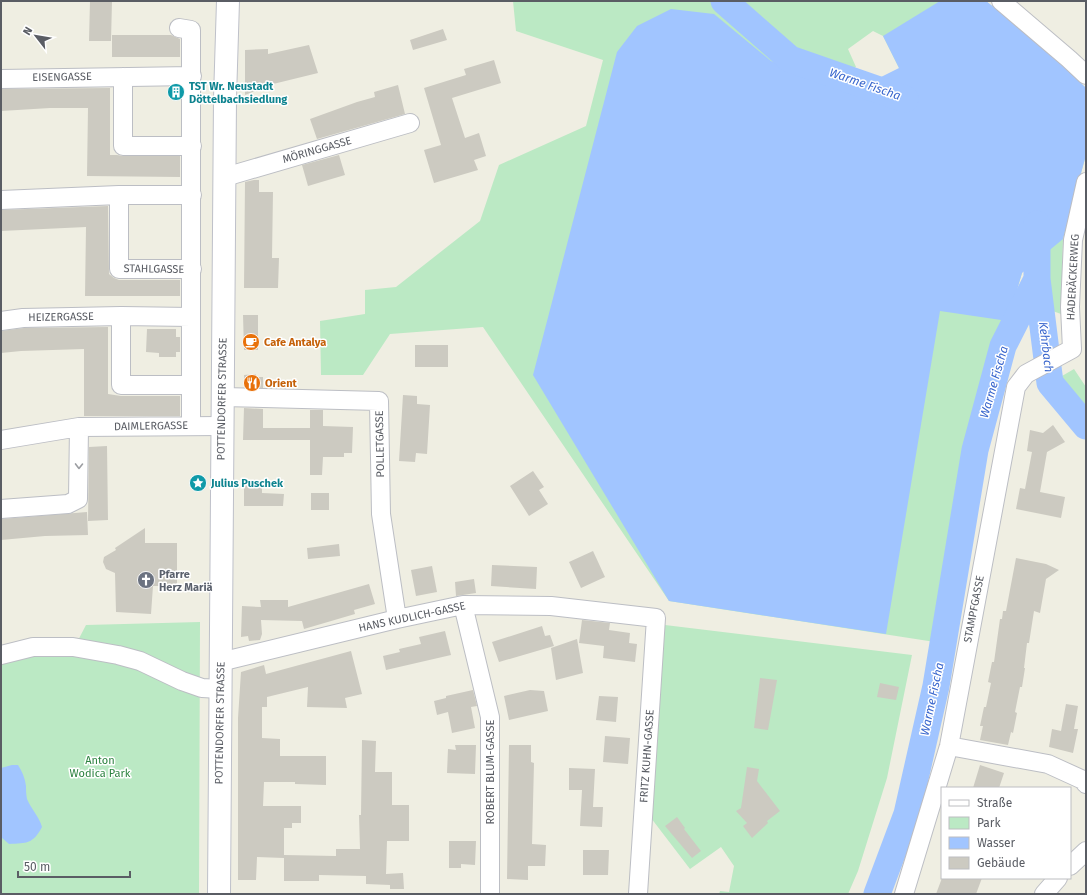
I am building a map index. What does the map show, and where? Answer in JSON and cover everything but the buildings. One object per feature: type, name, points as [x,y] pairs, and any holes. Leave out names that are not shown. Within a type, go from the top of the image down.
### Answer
[{"type":"main road","name":"POTTENDORFER STRASSE","points":[[219,894],[225,177],[224,98],[228,1]]},
{"type":"street","points":[[1001,1],[1086,75]]},
{"type":"street","points":[[179,28],[192,30],[191,426]]},
{"type":"street","name":"EISENGASSE","points":[[1,78],[192,76]]},
{"type":"street","points":[[123,77],[122,146],[192,146]]},
{"type":"street","name":"MÖRINGGASSE","points":[[225,177],[410,123]]},
{"type":"street","name":"HADERÄCKERWEG","points":[[1066,352],[1073,240],[1086,182]]},
{"type":"street","points":[[1,200],[12,198],[119,195],[192,195]]},
{"type":"street","name":"STAHLGASSE","points":[[119,195],[119,269],[192,269]]},
{"type":"street","points":[[121,316],[121,385],[191,385]]},
{"type":"street","name":"HEIZERGASSE","points":[[1,321],[23,318],[191,316]]},
{"type":"street","name":"STAMPFGASSE","points":[[904,894],[948,746],[1016,387],[1026,374],[1066,352]]},
{"type":"street","name":"POLLETGASSE","points":[[222,398],[379,401],[381,514],[397,619]]},
{"type":"street","name":"DAIMLERGASSE","points":[[1,440],[79,427],[222,426]]},
{"type":"street","points":[[1,509],[68,504],[78,498],[79,427]]},
{"type":"street","name":"HANS KUDLICH-GASSE","points":[[220,662],[397,619],[463,605],[551,606],[656,618]]},
{"type":"street","name":"ROBERT BLUM-GASSE","points":[[463,605],[490,717],[490,894]]},
{"type":"street","name":"FRITZ KUHN-GASSE","points":[[638,894],[656,618]]},
{"type":"street","points":[[1,655],[33,647],[73,647],[118,655],[140,661],[182,682],[202,688],[220,689]]},
{"type":"street","points":[[948,746],[1048,764],[1083,780],[1086,784]]},
{"type":"street","points":[[1071,865],[1086,851]]},
{"type":"street","points":[[1044,894],[1057,879]]},
{"type":"green space","points":[[513,1],[986,1],[1086,88],[1086,155],[1063,239],[1061,314],[1050,310],[1041,275],[1043,179],[899,68],[883,36],[873,31],[848,49],[856,67],[824,83],[974,135],[1022,273],[988,385],[968,442],[935,642],[669,601],[483,327],[390,334],[363,375],[321,375],[320,321],[365,314],[365,290],[396,287],[480,221],[499,165],[586,126],[603,60],[516,31]]},
{"type":"green space","points":[[1074,369],[1086,387],[1086,426],[1050,383]]},
{"type":"green space","name":"Anton Wodica Park","points":[[200,622],[199,894],[1,894],[1,659],[33,652],[72,652],[86,625]]},
{"type":"green space","points":[[665,625],[912,655],[887,778],[858,871],[848,894],[719,894],[720,891],[729,892],[734,866],[721,847],[690,869],[651,818]]},
{"type":"water","points":[[940,1],[986,1],[1046,48],[1086,88],[1086,155],[1063,239],[1022,273],[1008,321],[940,311],[886,634],[669,601],[533,375],[617,52],[637,26],[671,9],[714,14],[771,61],[823,83],[867,99],[873,81],[899,68],[883,36]]},
{"type":"water","points":[[18,765],[22,772],[26,783],[27,799],[42,827],[36,837],[25,843],[9,844],[1,837],[1,768]]},
{"type":"waterway","name":"Warme Fischa","points":[[724,1],[790,59],[905,99]]},
{"type":"waterway","name":"Warme Fischa","points":[[877,894],[907,814],[936,686],[975,450],[1003,346],[1037,279],[1037,224]]},
{"type":"waterway","name":"Kehrbach","points":[[1037,279],[1050,383],[1086,426]]},
{"type":"place","name":"TST Wr. Neustadt Döttelbachsiedlung","points":[[176,92]]},
{"type":"place","name":"Cafe Antalya","points":[[251,342]]},
{"type":"place","name":"Orient","points":[[252,383]]},
{"type":"place","name":"Julius Puschek","points":[[198,483]]},
{"type":"place","name":"Pfarre Herz Mariä","points":[[146,580]]}]
